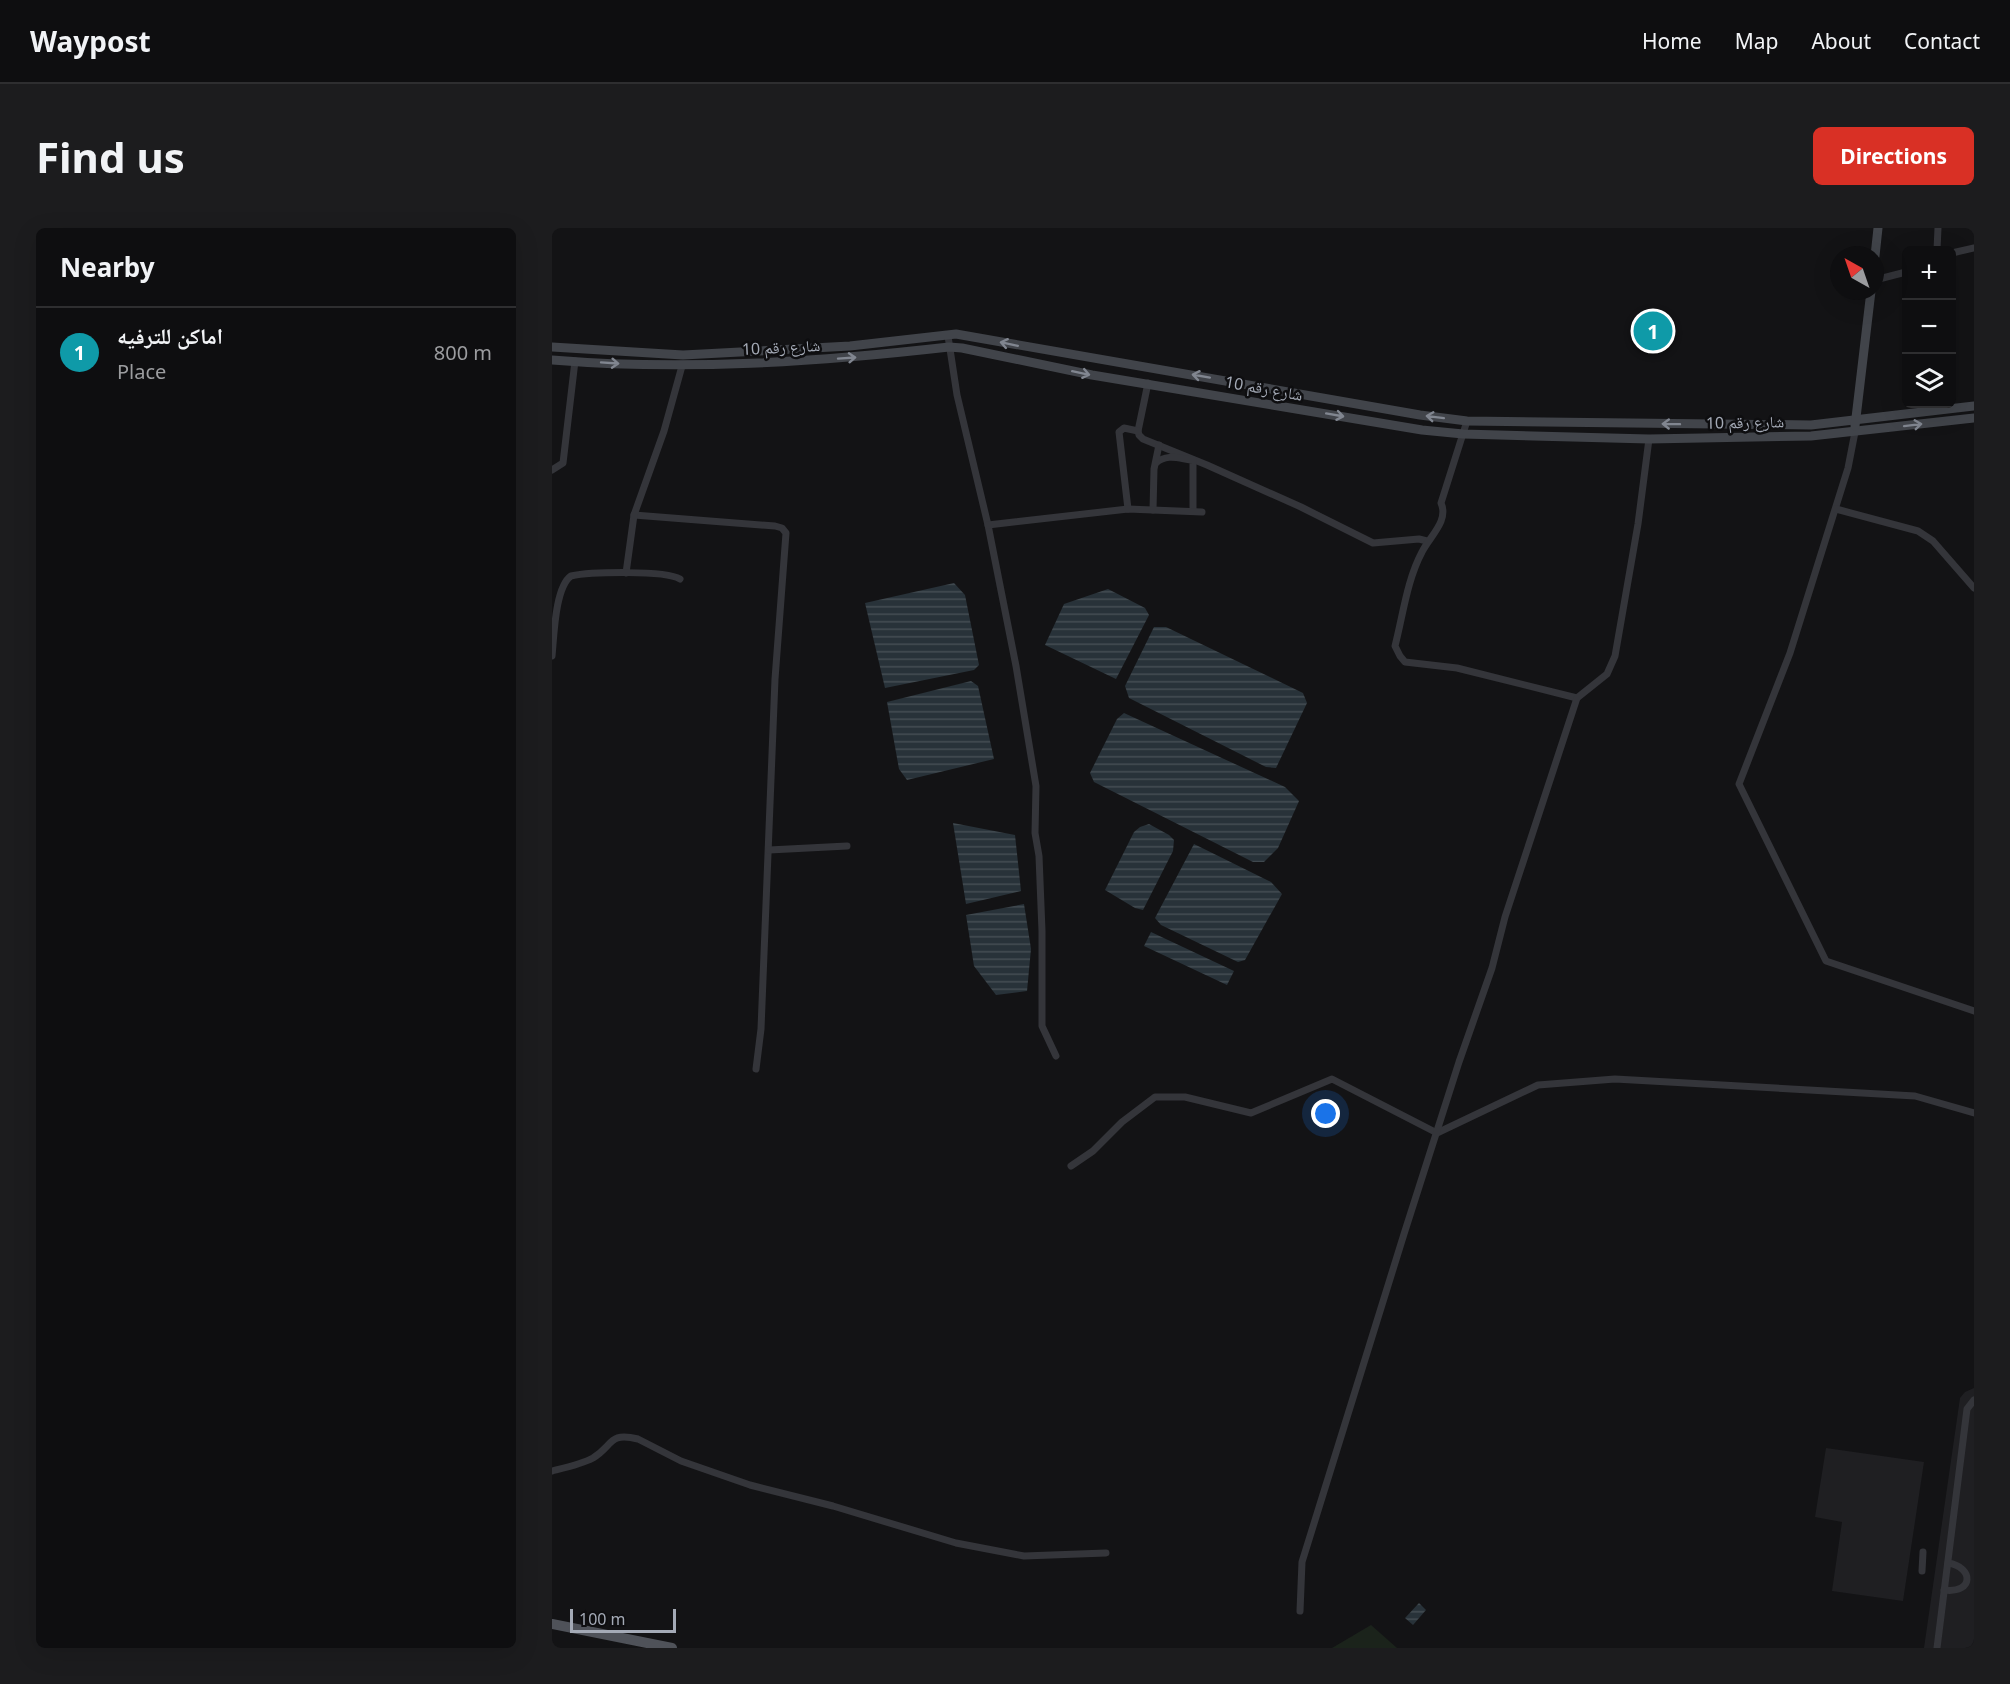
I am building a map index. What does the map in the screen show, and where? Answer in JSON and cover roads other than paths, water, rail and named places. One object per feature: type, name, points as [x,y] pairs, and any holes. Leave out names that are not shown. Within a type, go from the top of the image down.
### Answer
[{"type":"main road","points":[[1876,246],[1878,228]]},
{"type":"main road","points":[[1855,432],[1870,300]]},
{"type":"main road","name":"شارع رقم 10","points":[[552,347],[694,354],[849,346],[956,334],[1086,358],[1467,421],[1811,425],[1974,406]]},
{"type":"main road","name":"شارع رقم 10","points":[[552,360],[682,366],[827,359],[949,347],[962,348],[1092,375],[1422,430],[1463,434],[1649,439],[1811,436],[1974,418]]},
{"type":"main road","points":[[552,1624],[672,1648]]},
{"type":"street","points":[[1937,246],[1938,228]]},
{"type":"street","points":[[1956,252],[1974,248]]},
{"type":"street","points":[[1884,278],[1902,273]]},
{"type":"street","points":[[948,336],[957,395],[988,525],[1016,666],[1036,786],[1035,832],[1039,856],[1042,931],[1042,1026],[1056,1056]]},
{"type":"street","points":[[552,470],[563,463],[575,361]]},
{"type":"street","points":[[626,573],[634,515],[664,431],[682,366]]},
{"type":"street","points":[[1148,383],[1138,431],[1140,437],[1301,507],[1373,543],[1419,539],[1427,541]]},
{"type":"street","points":[[1467,421],[1441,503],[1444,510],[1442,522],[1427,541],[1415,565],[1395,646],[1406,662],[1457,668],[1577,698]]},
{"type":"street","points":[[1128,509],[1119,432],[1124,428],[1138,431]]},
{"type":"street","points":[[1855,432],[1848,468],[1836,509],[1790,653],[1739,784],[1826,961],[1974,1011]]},
{"type":"street","points":[[1300,1611],[1302,1562],[1437,1133],[1492,968],[1505,917],[1577,698],[1607,674],[1615,656],[1638,524],[1649,439]]},
{"type":"street","points":[[1153,510],[1159,446]]},
{"type":"street","points":[[1156,463],[1161,458],[1168,457],[1193,460]]},
{"type":"street","points":[[1193,460],[1193,511]]},
{"type":"street","points":[[988,525],[1128,509],[1202,512]]},
{"type":"street","points":[[1836,509],[1918,531],[1933,541],[1974,588]]},
{"type":"street","points":[[634,515],[775,526],[782,528],[786,533],[775,679],[770,850],[761,1029],[756,1070]]},
{"type":"street","points":[[552,656],[560,593],[567,579],[579,574],[626,573],[671,575],[680,579]]},
{"type":"street","points":[[770,850],[847,846]]},
{"type":"street","points":[[1071,1166],[1093,1151],[1122,1122],[1155,1098],[1185,1097],[1251,1113],[1332,1079],[1437,1133]]},
{"type":"street","points":[[1437,1133],[1538,1085],[1615,1079],[1915,1096],[1974,1113]]},
{"type":"street","points":[[1937,1648],[1967,1410],[1974,1400]]},
{"type":"street","points":[[552,1471],[588,1460],[616,1438],[630,1437],[690,1465],[730,1479],[833,1506],[956,1543],[1024,1556],[1106,1553]]},
{"type":"street","points":[[1922,1571],[1923,1552]]},
{"type":"street","points":[[1944,1590],[1966,1589],[1971,1579],[1969,1570],[1964,1566],[1948,1563]]},
{"type":"place","name":"اماكن للترفيه","points":[[1653,331]]}]
